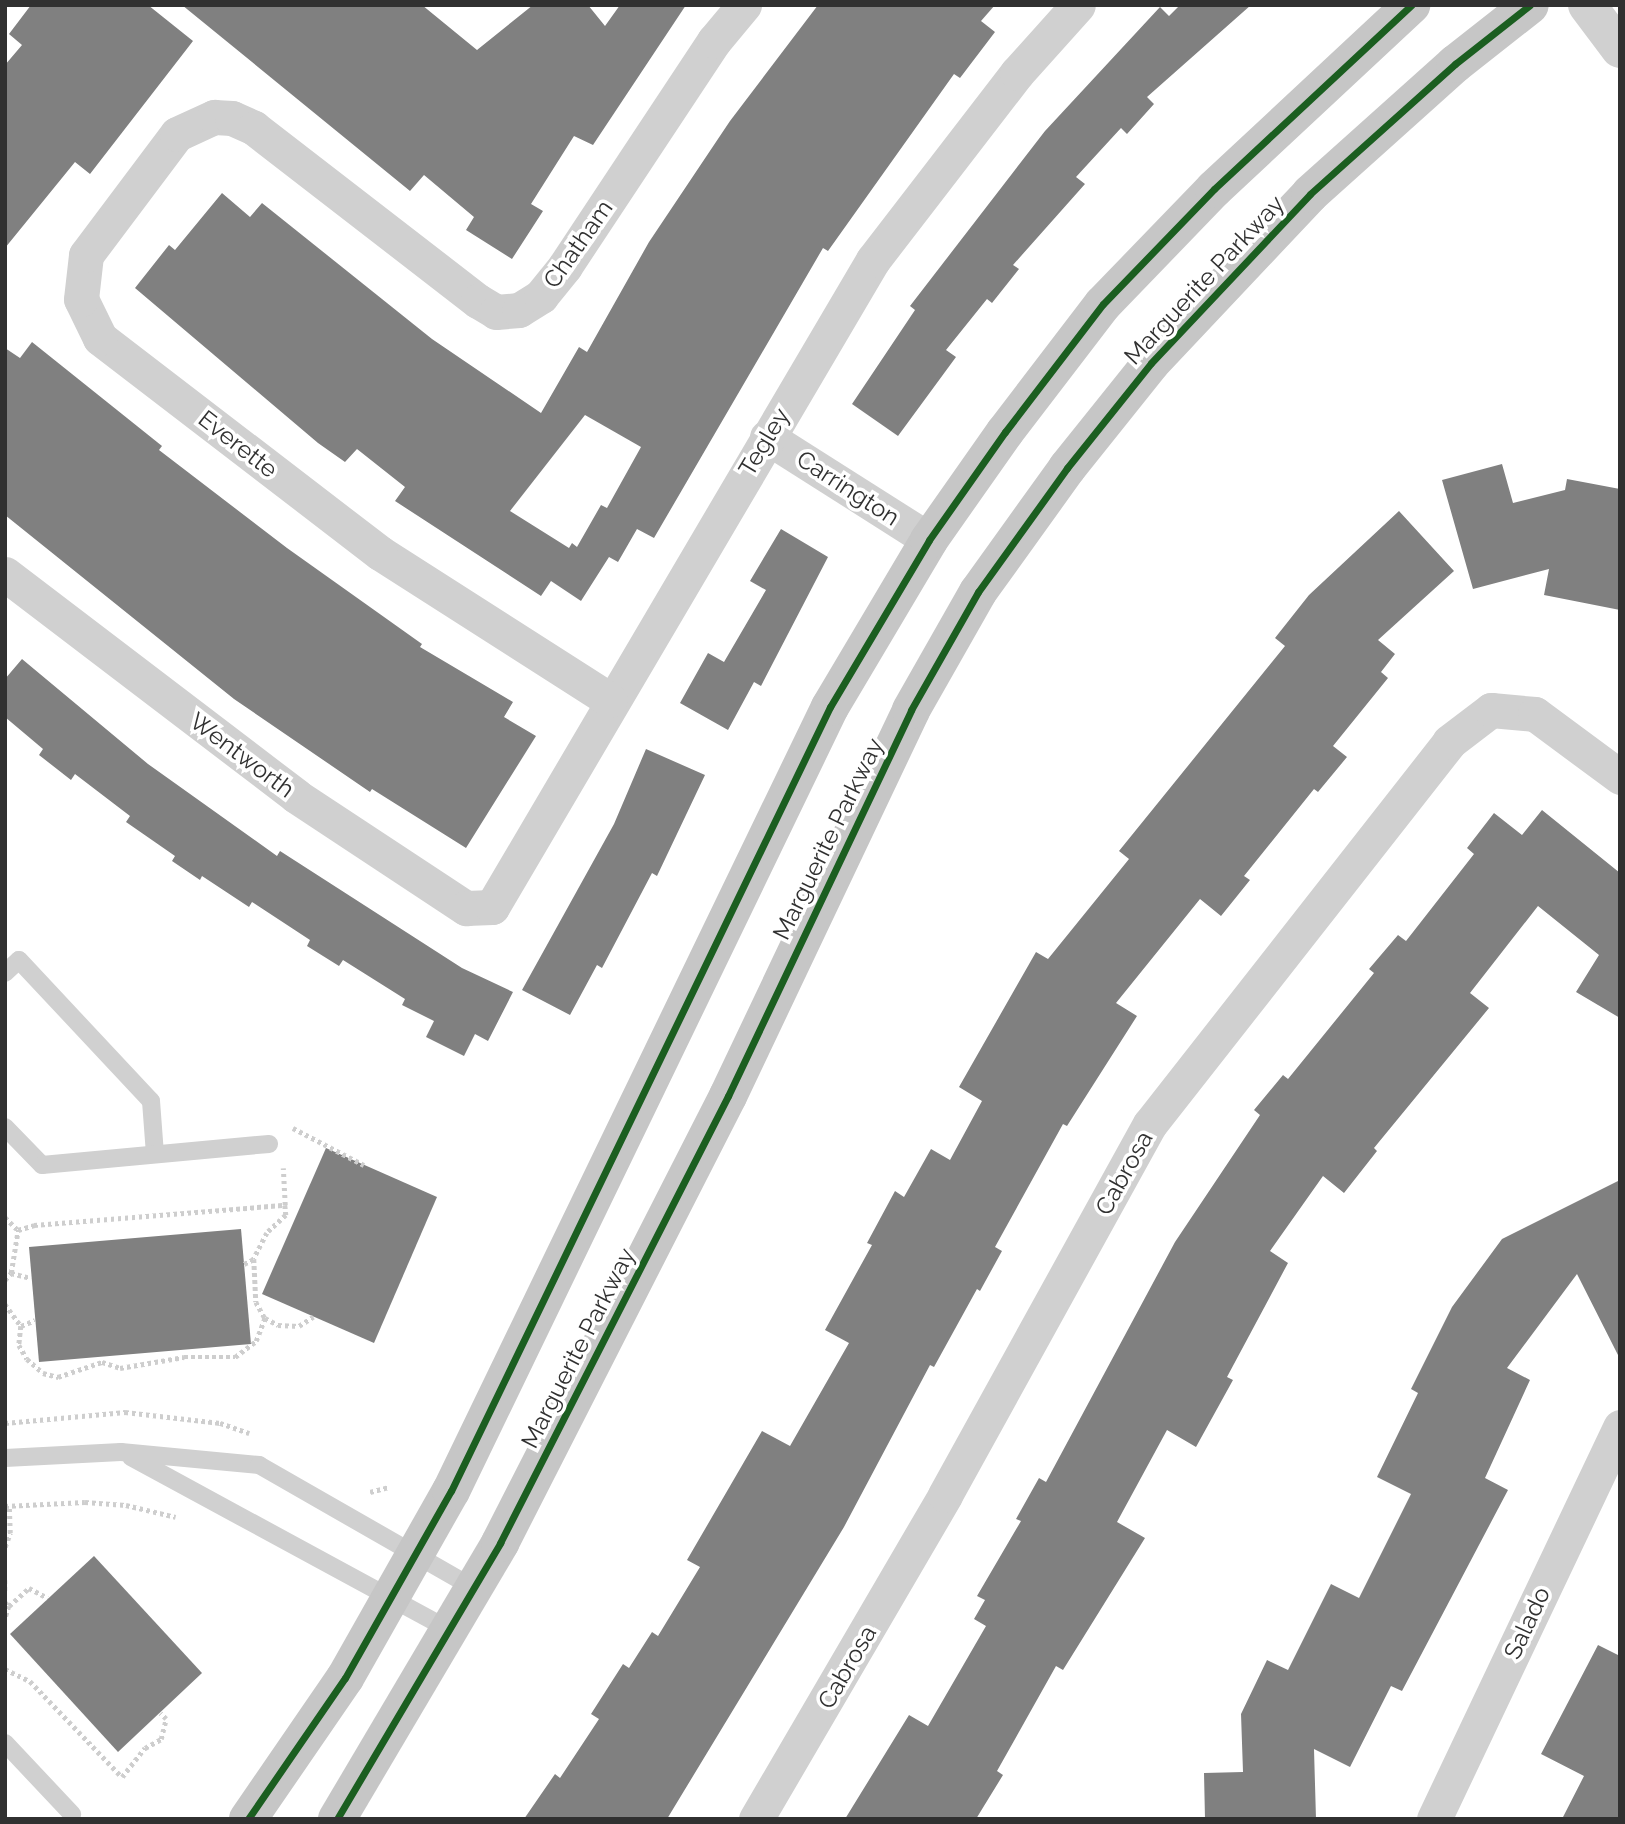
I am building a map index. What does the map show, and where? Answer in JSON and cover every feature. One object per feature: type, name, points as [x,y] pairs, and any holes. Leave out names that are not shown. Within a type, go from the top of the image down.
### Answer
[{"type":"main road","name":"Marguerite Parkway","points":[[248,1819],[345,1678],[451,1491],[830,707],[929,540],[1005,432],[1103,304],[1214,189],[1411,5]]},
{"type":"main road","name":"Marguerite Parkway","points":[[337,1819],[451,1631],[474,1588],[729,1096],[906,722],[978,592],[1067,468],[1151,363],[1310,194],[1455,64],[1530,5]]},
{"type":"street","name":"Chatham","points":[[214,117],[232,118],[254,128],[478,302],[496,312],[519,310],[541,296],[565,267],[714,41],[744,5]]},
{"type":"street","name":"Tegley","points":[[492,907],[610,700],[873,260],[1017,73],[1078,5]]},
{"type":"street","points":[[1587,5],[1620,49]]},
{"type":"street","name":"Everette","points":[[214,117],[177,134],[86,255],[81,299],[100,338],[380,553],[610,700]]},
{"type":"street","name":"Carrington","points":[[767,436],[929,540]]},
{"type":"street","name":"Wentworth","points":[[5,574],[296,796],[466,908],[492,907]]},
{"type":"street","name":"Cabrosa","points":[[756,1819],[945,1495],[1150,1124],[1449,742],[1490,710],[1535,714],[1620,777]]},
{"type":"street","name":"Salado","points":[[1434,1819],[1620,1427]]},
{"type":"lane","points":[[5,973],[19,960],[151,1101],[155,1154]]},
{"type":"lane","points":[[5,1127],[42,1165],[269,1144]]},
{"type":"lane","points":[[5,1458],[121,1452],[259,1465],[474,1588]]},
{"type":"lane","points":[[121,1452],[451,1631]]},
{"type":"lane","points":[[5,1743],[72,1814]]},
{"type":"path","points":[[289,1139],[288,1128],[297,1128],[364,1164]]},
{"type":"path","points":[[286,1161],[283,1167],[286,1215],[267,1233],[254,1259],[257,1305],[265,1318],[288,1327],[313,1317]]},
{"type":"path","points":[[18,1230],[34,1224],[285,1205]]},
{"type":"path","points":[[5,1217],[18,1230]]},
{"type":"path","points":[[5,1280],[11,1273],[18,1230]]},
{"type":"path","points":[[244,1264],[254,1259]]},
{"type":"path","points":[[11,1273],[31,1278]]},
{"type":"path","points":[[5,1304],[21,1326],[19,1345],[27,1359],[43,1373],[58,1377],[102,1362],[120,1368],[184,1357],[234,1357],[257,1341],[265,1318]]},
{"type":"path","points":[[248,1305],[257,1305]]},
{"type":"path","points":[[21,1326],[35,1320]]},
{"type":"path","points":[[5,1547],[10,1532],[7,1506],[50,1502],[126,1505],[189,1522]]},
{"type":"path","points":[[5,1580],[5,1592]]},
{"type":"path","points":[[5,1619],[7,1604],[29,1588],[48,1598]]},
{"type":"path","points":[[5,1669],[30,1681],[122,1777],[145,1748],[161,1739],[166,1719],[160,1713]]},
{"type":"building","points":[[31,5],[148,5],[193,41],[90,174],[75,162],[5,248],[5,65],[22,45],[9,34]]},
{"type":"building","points":[[182,5],[422,5],[477,50],[533,5],[588,5],[605,26],[620,5],[686,5],[593,145],[574,136],[531,204],[543,211],[512,259],[466,230],[474,217],[424,175],[410,191]]},
{"type":"building","points":[[818,5],[995,5],[981,21],[995,32],[960,78],[954,74],[828,251],[823,248],[654,538],[637,529],[618,562],[609,557],[581,601],[551,581],[541,596],[395,501],[405,487],[357,449],[345,462],[318,443],[135,288],[169,245],[175,250],[222,193],[250,217],[262,203],[432,339],[541,413],[579,347],[587,352],[649,242],[730,121]],"holes":[[[585,415],[641,447],[607,508],[601,505],[577,547],[572,543],[569,548],[510,511]]]},
{"type":"building","points":[[1180,5],[1251,5],[1147,97],[1154,104],[1127,134],[1121,128],[1076,177],[1085,184],[1013,265],[1019,269],[992,303],[987,299],[946,350],[956,357],[898,436],[852,404],[915,310],[910,306],[1045,131],[1160,7],[1169,16]]},
{"type":"building","points":[[32,342],[162,446],[159,450],[287,548],[422,644],[420,647],[513,702],[504,717],[536,736],[466,848],[372,789],[370,792],[234,699],[5,515],[5,348],[20,358]]},
{"type":"building","points":[[1502,464],[1513,503],[1565,490],[1567,479],[1620,489],[1620,610],[1544,595],[1549,569],[1473,589],[1442,480]]},
{"type":"building","points":[[1399,511],[1454,571],[1378,640],[1395,654],[1381,672],[1388,678],[1333,746],[1347,757],[1318,792],[1314,789],[1244,876],[1250,880],[1221,916],[1200,899],[1116,1003],[1137,1016],[1067,1126],[1063,1124],[995,1247],[1002,1251],[980,1291],[977,1289],[934,1367],[930,1365],[844,1527],[667,1819],[524,1819],[555,1774],[560,1778],[599,1719],[591,1714],[623,1664],[629,1668],[652,1632],[658,1636],[700,1567],[687,1560],[762,1431],[790,1446],[849,1343],[825,1330],[872,1245],[867,1243],[895,1191],[904,1197],[931,1149],[950,1160],[982,1101],[959,1087],[1036,952],[1048,959],[1129,859],[1119,851],[1285,646],[1275,638],[1309,595]]},
{"type":"building","points":[[781,529],[828,557],[761,686],[754,682],[728,730],[680,703],[708,653],[724,662],[766,590],[750,581]]},
{"type":"building","points":[[22,659],[148,764],[277,856],[280,851],[462,968],[513,992],[488,1041],[475,1034],[464,1056],[426,1037],[434,1021],[402,1005],[405,999],[343,960],[339,966],[307,946],[310,940],[252,902],[249,907],[202,876],[200,880],[172,861],[175,856],[126,822],[130,816],[75,774],[71,780],[39,755],[43,749],[5,717],[5,679]]},
{"type":"building","points":[[646,749],[705,775],[657,876],[652,873],[602,968],[597,965],[570,1015],[522,990],[614,824]]},
{"type":"building","points":[[1542,810],[1620,873],[1620,1018],[1576,992],[1599,955],[1538,906],[1470,993],[1489,1008],[1374,1148],[1377,1151],[1344,1193],[1323,1176],[1270,1251],[1288,1263],[1227,1377],[1233,1380],[1196,1447],[1167,1430],[1117,1522],[1145,1538],[1063,1670],[1056,1666],[997,1771],[1003,1775],[976,1819],[845,1819],[909,1715],[928,1726],[986,1626],[974,1619],[985,1600],[977,1596],[1021,1521],[1016,1519],[1039,1478],[1046,1482],[1175,1242],[1260,1115],[1254,1110],[1283,1075],[1288,1079],[1374,973],[1369,969],[1398,935],[1406,941],[1474,854],[1467,848],[1494,813],[1522,835]]},
{"type":"building","points":[[326,1148],[437,1197],[374,1343],[262,1294]]},
{"type":"building","points":[[1620,1180],[1620,1359],[1577,1274],[1507,1368],[1530,1380],[1485,1478],[1508,1490],[1402,1691],[1391,1686],[1350,1767],[1314,1749],[1316,1819],[1205,1819],[1204,1773],[1243,1772],[1241,1714],[1267,1660],[1288,1670],[1331,1584],[1359,1598],[1411,1494],[1377,1477],[1418,1393],[1411,1389],[1452,1307],[1502,1239]]},
{"type":"building","points":[[241,1229],[251,1344],[39,1362],[29,1247]]},
{"type":"building","points":[[94,1556],[202,1673],[118,1752],[10,1634]]},
{"type":"building","points":[[1598,1645],[1620,1656],[1620,1819],[1562,1819],[1584,1776],[1541,1754]]},
{"type":"cycle path","points":[[248,1819],[345,1678],[451,1491],[830,707],[929,540],[1005,432],[1103,304],[1214,189],[1411,5]]},
{"type":"cycle path","points":[[337,1819],[500,1543],[728,1096],[911,710],[978,592],[1067,468],[1151,363],[1310,194],[1455,64],[1530,5]]}]
